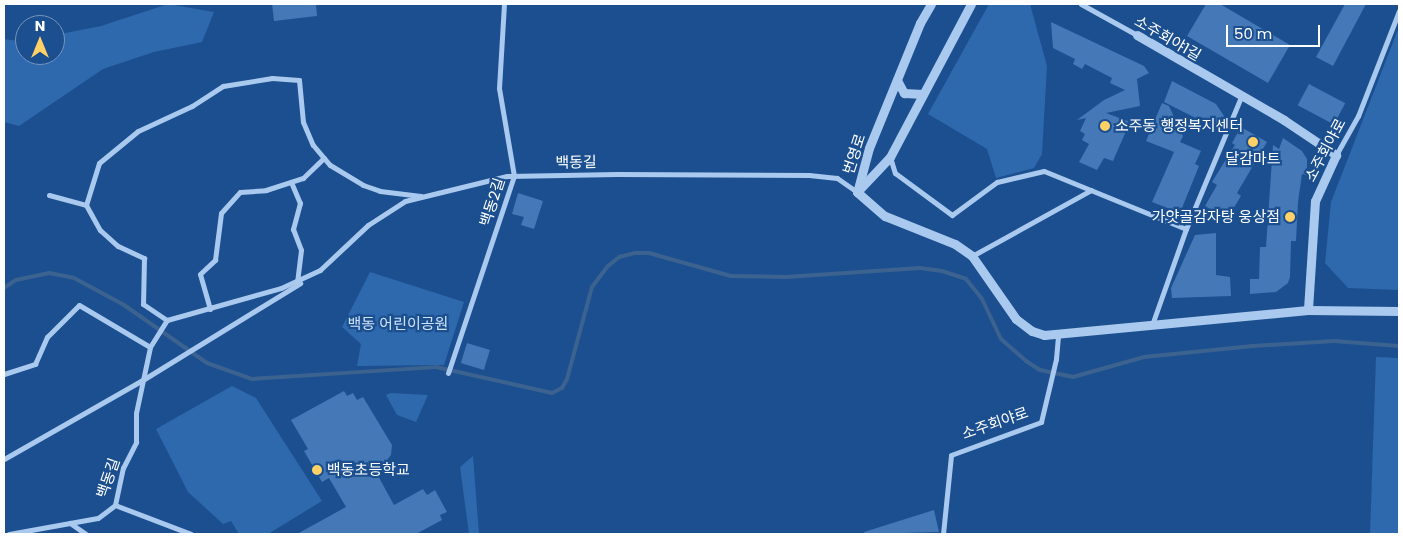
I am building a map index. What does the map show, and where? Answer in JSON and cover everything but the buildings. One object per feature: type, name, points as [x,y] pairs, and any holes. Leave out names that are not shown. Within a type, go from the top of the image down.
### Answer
[{"type":"street","name":"백동2길","points":[[448,373],[514,176],[499,88],[504,4]]},
{"type":"street","name":"번영로","points":[[857,192],[869,148],[931,4]]},
{"type":"street","name":"번영로","points":[[857,192],[890,157],[971,4]]},
{"type":"street","name":"소주회야1길","points":[[1081,4],[1242,97],[1336,155]]},
{"type":"street","name":"소주회야로","points":[[1308,310],[1315,202],[1336,155],[1358,116],[1399,11]]},
{"type":"street","points":[[167,320],[143,304],[144,258],[118,246],[100,230],[86,205],[99,164],[138,131],[192,106],[223,86],[272,78],[299,80],[303,122],[313,145],[324,158],[363,186],[380,191],[424,196]]},
{"type":"street","points":[[897,80],[904,93],[923,94]]},
{"type":"street","points":[[1153,322],[1186,228],[1242,97]]},
{"type":"street","points":[[890,157],[895,173],[952,215],[997,182],[1044,171],[1186,228]]},
{"type":"street","points":[[210,309],[200,274],[215,260],[222,213],[240,192],[266,190],[303,178],[324,158]]},
{"type":"street","name":"백동길","points":[[4,459],[141,381],[320,270],[368,225],[405,201],[514,176],[809,175],[837,178],[857,192]]},
{"type":"street","points":[[291,182],[300,203],[293,229],[301,250],[297,281]]},
{"type":"street","points":[[972,256],[1091,190]]},
{"type":"street","points":[[857,192],[885,216],[955,244],[972,256],[1021,324],[1044,335],[1058,335],[1153,322],[1308,310],[1344,308],[1399,311]]},
{"type":"street","points":[[49,196],[86,205]]},
{"type":"street","name":"백동길","points":[[9,534],[98,518],[115,506],[123,468],[136,442],[136,413],[141,381],[150,347],[167,320],[210,309],[297,281],[320,270]]},
{"type":"street","points":[[4,374],[35,364],[47,337],[79,306],[150,347]]},
{"type":"street","name":"소주회야로","points":[[944,534],[951,455],[1041,422],[1056,359],[1058,335]]},
{"type":"street","points":[[115,506],[191,534]]},
{"type":"street","points":[[70,523],[86,534]]},
{"type":"green space","points":[[168,4],[214,12],[202,42],[154,52],[103,69],[19,126],[4,122],[4,39],[15,41],[15,65],[65,65],[65,33],[101,26]]},
{"type":"green space","points":[[989,4],[1030,4],[1047,66],[1042,154],[1034,168],[996,178],[987,149],[928,114]]},
{"type":"green space","points":[[1399,27],[1399,290],[1348,288],[1325,263],[1331,202]]},
{"type":"green space","name":"백동 어린이공원","points":[[370,272],[464,302],[444,365],[357,366],[361,344],[342,327]]},
{"type":"green space","points":[[1376,357],[1399,358],[1399,534],[1370,534]]},
{"type":"green space","points":[[232,386],[256,398],[322,501],[268,534],[239,534],[231,521],[223,524],[188,492],[156,429]]},
{"type":"green space","points":[[391,393],[428,395],[416,422],[397,415],[386,395]]},
{"type":"green space","points":[[473,456],[479,534],[469,534],[460,467]]},
{"type":"waterway","points":[[4,288],[16,280],[49,273],[74,278],[124,305],[207,363],[252,379],[436,367],[552,393],[562,388],[567,379],[592,287],[608,266],[619,257],[635,253],[649,253],[731,276],[786,277],[920,268],[942,271],[966,279],[982,299],[1001,339],[1026,361],[1040,370],[1073,377],[1144,357],[1252,346],[1334,341],[1399,346]]},
{"type":"place","name":"소주동 행정복지센터","points":[[1105,126]]},
{"type":"place","name":"달감마트","points":[[1253,142]]},
{"type":"place","name":"가얏골감자탕 웅상점","points":[[1290,217]]},
{"type":"place","name":"백동초등학교","points":[[317,470]]}]
